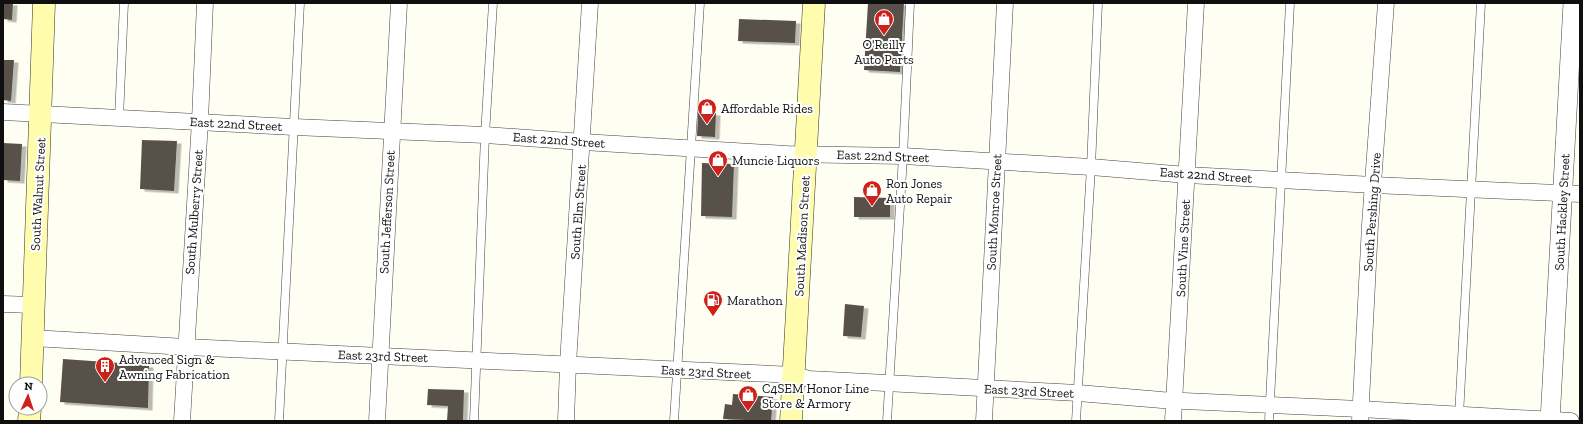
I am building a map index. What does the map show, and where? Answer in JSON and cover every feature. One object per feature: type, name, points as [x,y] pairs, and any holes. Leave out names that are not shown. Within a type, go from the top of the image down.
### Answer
[{"type":"main road","name":"South Walnut Street","points":[[31,376],[44,3]]},
{"type":"main road","name":"South Madison Street","points":[[792,421],[814,3]]},
{"type":"street","name":"South Mulberry Street","points":[[182,421],[200,121],[205,3]]},
{"type":"street","name":"South Jefferson Street","points":[[377,421],[382,357],[381,341],[399,3]]},
{"type":"street","name":"South Elm Street","points":[[566,421],[568,364],[583,142],[590,3]]},
{"type":"street","name":"South Monroe Street","points":[[984,421],[1005,3]]},
{"type":"street","name":"South Vine Street","points":[[1174,421],[1196,3]]},
{"type":"street","name":"South Pershing Drive","points":[[1360,415],[1386,3]]},
{"type":"street","name":"South Hackley Street","points":[[1550,420],[1571,193],[1573,3]]},
{"type":"street","name":"East 22nd Street","points":[[3,112],[294,127],[392,130],[806,154],[903,156],[1374,186],[1571,193]]},
{"type":"street","points":[[3,304],[33,305]]},
{"type":"street","name":"East 23rd Street","points":[[32,338],[382,357],[568,364],[676,371],[794,376],[809,379],[1078,393],[1175,400],[1270,413],[1571,421]]},
{"type":"lane","points":[[119,118],[124,3]]},
{"type":"lane","points":[[279,421],[300,3]]},
{"type":"lane","points":[[474,421],[485,135],[493,3]]},
{"type":"lane","points":[[674,421],[700,3]]},
{"type":"lane","points":[[887,421],[888,383],[903,156],[910,3]]},
{"type":"lane","points":[[1076,421],[1091,167],[1098,3]]},
{"type":"lane","points":[[1270,413],[1290,3]]},
{"type":"lane","points":[[1459,418],[1481,3]]},
{"type":"building","points":[[3,3],[13,3],[12,20],[3,19]]},
{"type":"building","name":"O'Reilly Auto Parts","points":[[868,3],[904,3],[900,72],[864,70]]},
{"type":"building","points":[[739,19],[796,21],[795,43],[738,41]]},
{"type":"building","points":[[3,60],[14,60],[11,101],[3,100]]},
{"type":"building","name":"Affordable Rides","points":[[698,112],[716,113],[715,137],[697,136]]},
{"type":"building","points":[[142,140],[177,141],[174,191],[140,189]]},
{"type":"building","points":[[3,143],[22,144],[20,181],[3,180]]},
{"type":"building","points":[[702,163],[734,164],[732,217],[701,216]]},
{"type":"building","name":"Ron Jones Auto Repair","points":[[854,197],[890,198],[890,217],[854,217]]},
{"type":"building","points":[[845,304],[864,306],[861,337],[843,336]]},
{"type":"building","name":"Advanced Sign & Awning Fabrication","points":[[63,359],[149,365],[148,408],[60,402]]},
{"type":"building","points":[[428,389],[464,390],[463,421],[447,421],[448,406],[427,405]]},
{"type":"building","name":"C4SEM Honor Line Store & Armory","points":[[733,394],[773,397],[771,421],[723,419],[725,404],[732,405]]},
{"type":"place","name":"O'Reilly Auto Parts","points":[[884,36]]},
{"type":"place","name":"Affordable Rides","points":[[707,125]]},
{"type":"place","name":"Muncie Liquors","points":[[718,177]]},
{"type":"place","name":"Ron Jones Auto Repair","points":[[872,207]]},
{"type":"place","name":"Marathon","points":[[713,317]]},
{"type":"place","name":"Advanced Sign & Awning Fabrication","points":[[105,383]]},
{"type":"place","name":"C4SEM Honor Line Store & Armory","points":[[748,412]]}]
